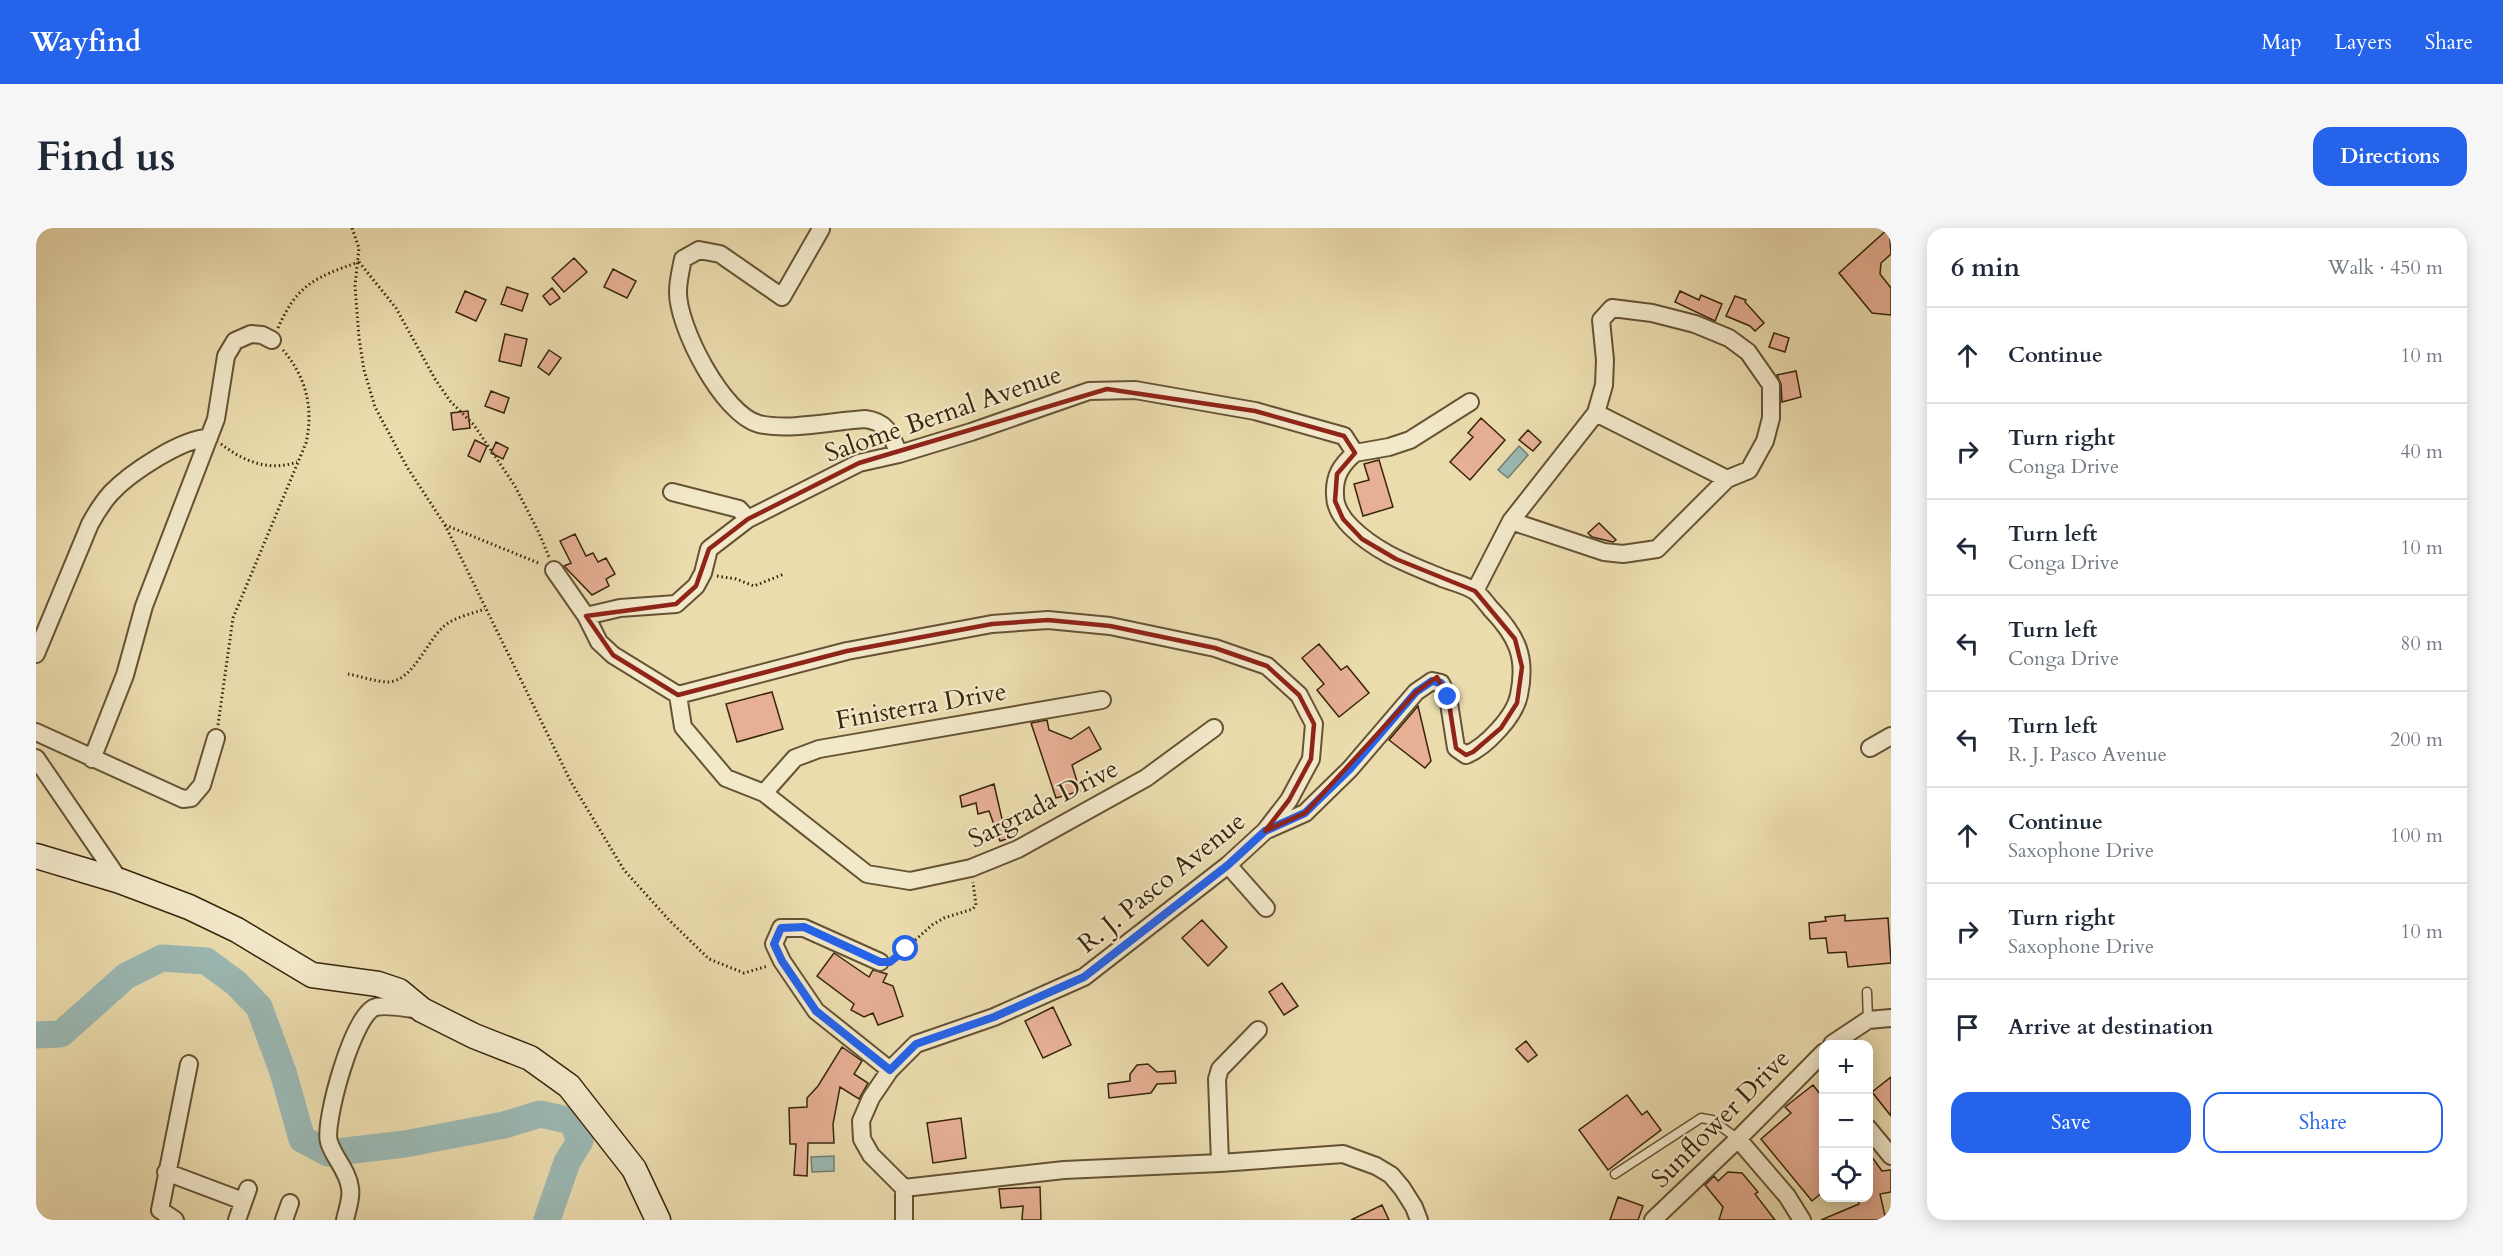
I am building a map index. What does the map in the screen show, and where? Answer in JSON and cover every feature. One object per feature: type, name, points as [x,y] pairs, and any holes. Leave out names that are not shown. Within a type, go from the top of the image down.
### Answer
[{"type":"street","points":[[821,229],[782,297],[720,254],[699,249],[683,259],[677,292],[684,320],[701,362],[720,392],[740,414],[757,423],[776,426],[865,419],[876,421],[888,428],[899,454]]},
{"type":"street","points":[[1475,591],[1511,521],[1596,413],[1604,385],[1605,360],[1601,320],[1612,308],[1652,313],[1695,324],[1729,338],[1748,352],[1760,366],[1771,385],[1771,418],[1765,441],[1749,470],[1728,480],[1657,549],[1623,554],[1604,552],[1511,521]]},
{"type":"street","points":[[92,759],[125,675],[144,606],[210,438],[219,405],[226,356],[235,341],[250,334],[262,335],[272,340]]},
{"type":"street","name":"Salome Bernal Avenue","points":[[586,616],[620,608],[676,603],[696,586],[703,573],[709,549],[748,519],[859,463],[899,454],[971,432],[1073,395],[1107,389],[1136,390],[1255,411],[1344,436],[1355,453]]},
{"type":"street","points":[[1265,831],[1305,813],[1350,769],[1416,692],[1432,681],[1441,683],[1448,697],[1456,748],[1466,755],[1473,752],[1501,728],[1517,703],[1522,682],[1521,657],[1515,639],[1475,591],[1396,559],[1362,539],[1343,519],[1335,501],[1337,474],[1344,462],[1355,453],[1389,447],[1410,440],[1470,402]]},
{"type":"street","points":[[1596,413],[1728,480]]},
{"type":"street","points":[[36,654],[90,524],[112,492],[139,471],[192,440],[210,438]]},
{"type":"street","points":[[672,492],[739,508],[748,519]]},
{"type":"street","points":[[554,570],[586,616],[599,642],[613,655],[678,694]]},
{"type":"street","name":"R. J. Pasco Avenue","points":[[678,694],[847,651],[992,624],[1048,620],[1110,626],[1215,648],[1268,666],[1299,695],[1314,724],[1311,759],[1289,801],[1265,831],[1228,865],[1084,977],[994,1017],[916,1044],[890,1070],[871,1098],[861,1121],[862,1140],[871,1155],[904,1188]]},
{"type":"street","name":"Sargrada Drive","points":[[678,694],[683,727],[726,778],[764,793],[867,874],[910,881],[971,868],[1018,849],[1146,778],[1214,728]]},
{"type":"street","name":"Finisterra Drive","points":[[764,793],[795,758],[819,749],[1102,700]]},
{"type":"street","points":[[36,732],[183,799],[191,798],[202,785],[216,738]]},
{"type":"street","points":[[1870,748],[1891,736]]},
{"type":"street","points":[[36,758],[120,881]]},
{"type":"street","points":[[36,856],[120,881],[189,907],[237,930],[312,975],[378,984],[399,992],[422,1010],[474,1036],[530,1058],[569,1086],[634,1169],[658,1220]]},
{"type":"street","points":[[1228,865],[1266,908]]},
{"type":"street","points":[[880,962],[804,927],[781,928],[774,944],[782,961],[816,1011],[890,1070]]},
{"type":"street","points":[[345,1220],[351,1190],[329,1141],[329,1125],[344,1062],[353,1036],[367,1012],[375,1007],[422,1010]]},
{"type":"street","points":[[1838,1040],[1868,1020],[1891,1018]]},
{"type":"street","points":[[1220,1163],[1216,1079],[1220,1069],[1258,1030]]},
{"type":"street","name":"Sunflower Drive","points":[[1653,1220],[1819,1063]]},
{"type":"street","points":[[175,1220],[160,1210],[189,1064]]},
{"type":"street","points":[[1873,1133],[1891,1156]]},
{"type":"street","points":[[1738,1139],[1787,1196],[1802,1220]]},
{"type":"street","points":[[904,1220],[904,1188],[1064,1170],[1220,1163],[1343,1154],[1376,1166],[1391,1175],[1408,1197],[1419,1220]]},
{"type":"street","points":[[166,1172],[246,1195],[237,1220]]},
{"type":"street","points":[[284,1220],[290,1203]]},
{"type":"lane","points":[[1867,992],[1868,1020]]},
{"type":"lane","points":[[1615,1174],[1701,1118],[1712,1120],[1738,1139]]},
{"type":"path","points":[[352,228],[359,248],[355,286],[359,338],[364,370],[375,407],[407,467],[445,525],[571,782],[624,870],[669,920],[709,959],[744,973],[782,961]]},
{"type":"path","points":[[216,738],[233,618],[306,444],[310,425],[310,404],[305,385],[285,352],[272,340],[286,307],[299,291],[317,279],[359,262]]},
{"type":"path","points":[[359,262],[396,308],[445,393],[474,425],[515,486],[539,532],[554,570]]},
{"type":"path","points":[[210,438],[246,460],[258,464],[276,466],[297,462]]},
{"type":"path","points":[[445,525],[554,570]]},
{"type":"path","points":[[703,573],[736,579],[754,586],[784,574]]},
{"type":"path","points":[[348,674],[389,682],[405,676],[424,648],[444,626],[456,619],[485,609]]},
{"type":"path","points":[[880,962],[890,962],[932,925],[944,918],[973,909],[976,905],[971,868]]},
{"type":"highlighted area","points":[[1107,389],[1255,411],[1344,436],[1355,453],[1337,474],[1335,501],[1343,519],[1362,539],[1396,559],[1475,591],[1515,639],[1522,667],[1517,703],[1501,728],[1473,752],[1466,755],[1456,748],[1448,697],[1437,677],[1416,692],[1305,813],[1265,831],[1289,800],[1311,759],[1314,724],[1299,695],[1267,666],[1215,648],[1110,626],[1048,620],[992,624],[847,651],[678,695],[613,655],[586,616],[676,604],[696,586],[709,549],[748,519],[859,463]]},
{"type":"water","points":[[1519,446],[1528,455],[1508,478],[1498,470]]},
{"type":"water","points":[[834,1156],[834,1171],[812,1172],[811,1157]]},
{"type":"building","points":[[1889,228],[1891,254],[1881,263],[1880,274],[1891,288],[1891,315],[1872,313],[1839,273]]},
{"type":"building","points":[[574,258],[587,272],[564,292],[552,278]]},
{"type":"building","points":[[613,269],[636,281],[627,298],[604,287]]},
{"type":"building","points":[[507,287],[528,294],[522,311],[501,304]]},
{"type":"building","points":[[552,288],[560,298],[550,305],[543,296]]},
{"type":"building","points":[[465,291],[486,300],[476,321],[456,312]]},
{"type":"building","points":[[1680,291],[1699,300],[1701,295],[1722,304],[1715,321],[1675,302]]},
{"type":"building","points":[[1735,296],[1746,300],[1745,302],[1764,323],[1755,331],[1750,326],[1726,316]]},
{"type":"building","points":[[1774,333],[1789,338],[1785,352],[1769,347]]},
{"type":"building","points":[[505,334],[527,339],[521,366],[499,361]]},
{"type":"building","points":[[549,350],[561,358],[549,375],[538,367]]},
{"type":"building","points":[[1796,371],[1801,397],[1782,402],[1781,384],[1777,375]]},
{"type":"building","points":[[491,391],[509,398],[504,413],[485,406]]},
{"type":"building","points":[[468,411],[470,428],[453,430],[451,413]]},
{"type":"building","points":[[1481,418],[1505,440],[1470,480],[1450,462],[1473,437],[1468,433]]},
{"type":"building","points":[[1528,430],[1541,442],[1533,451],[1519,440]]},
{"type":"building","points":[[475,440],[487,446],[480,462],[468,456]]},
{"type":"building","points":[[496,442],[508,448],[503,459],[491,453]]},
{"type":"building","points":[[1379,460],[1393,507],[1363,516],[1354,484],[1369,480],[1364,464]]},
{"type":"building","points":[[1599,523],[1616,540],[1613,542],[1592,537],[1588,533]]},
{"type":"building","points":[[575,534],[586,556],[593,553],[598,562],[606,558],[615,574],[606,579],[609,586],[592,595],[564,566],[571,563],[560,541]]},
{"type":"building","points":[[1319,644],[1341,670],[1347,666],[1369,693],[1339,717],[1317,690],[1324,684],[1302,658]]},
{"type":"building","points":[[772,692],[783,729],[737,742],[726,704]]},
{"type":"building","points":[[1418,706],[1431,761],[1425,768],[1389,740]]},
{"type":"building","points":[[1047,720],[1049,730],[1071,739],[1089,727],[1101,749],[1072,765],[1080,791],[1056,798],[1031,723]]},
{"type":"building","points":[[994,784],[1002,819],[1009,817],[1016,836],[1000,841],[989,811],[978,814],[976,803],[962,807],[960,796]]},
{"type":"building","points":[[1845,915],[1845,921],[1888,918],[1891,963],[1848,967],[1846,952],[1828,953],[1826,938],[1810,939],[1809,923],[1826,921],[1825,917]]},
{"type":"building","points":[[1202,920],[1227,947],[1208,966],[1182,938]]},
{"type":"building","points":[[834,953],[869,977],[873,970],[887,974],[883,982],[893,986],[903,1016],[878,1025],[873,1013],[864,1017],[851,1010],[854,1004],[817,976]]},
{"type":"building","points":[[1282,983],[1298,1006],[1284,1015],[1269,992]]},
{"type":"building","points":[[1053,1007],[1071,1045],[1043,1058],[1025,1021]]},
{"type":"building","points":[[1526,1041],[1537,1055],[1528,1062],[1516,1049]]},
{"type":"building","points":[[842,1047],[862,1061],[854,1074],[868,1083],[859,1099],[840,1087],[833,1124],[834,1143],[808,1143],[807,1176],[794,1175],[796,1144],[790,1144],[789,1108],[807,1107],[807,1098],[818,1086]]},
{"type":"building","points":[[1148,1064],[1157,1072],[1175,1071],[1176,1083],[1157,1084],[1151,1093],[1109,1098],[1108,1084],[1130,1081],[1130,1074],[1137,1065]]},
{"type":"building","points":[[1891,1077],[1891,1116],[1873,1093]]},
{"type":"building","points":[[1813,1085],[1819,1093],[1819,1195],[1812,1201],[1761,1139],[1791,1113],[1785,1107]]},
{"type":"building","points":[[1627,1095],[1642,1115],[1647,1111],[1661,1130],[1608,1170],[1579,1130]]},
{"type":"building","points":[[961,1118],[966,1158],[933,1163],[927,1123]]},
{"type":"building","points":[[1873,1159],[1882,1171],[1891,1170],[1891,1192],[1880,1194],[1886,1220],[1821,1220],[1859,1204],[1858,1202],[1873,1202]]},
{"type":"building","points":[[1728,1172],[1742,1173],[1758,1192],[1755,1194],[1775,1220],[1719,1220],[1723,1207],[1705,1185],[1714,1176],[1718,1181]]},
{"type":"building","points":[[1040,1187],[1041,1220],[1022,1220],[1023,1206],[1001,1208],[999,1189]]},
{"type":"building","points":[[1618,1197],[1643,1206],[1638,1220],[1610,1220]]},
{"type":"building","points":[[1382,1205],[1389,1220],[1351,1220]]},
{"type":"waterway","points":[[36,1035],[61,1034],[126,976],[162,958],[206,961],[236,983],[259,1007],[283,1072],[302,1139],[328,1153],[405,1144],[504,1125],[540,1114],[572,1121],[580,1141],[567,1162],[547,1220]]},
{"type":"route","points":[[906,949],[890,962],[880,962],[804,927],[781,928],[774,944],[782,961],[816,1011],[890,1070],[916,1044],[994,1017],[1084,977],[1228,865],[1265,831],[1305,813],[1350,769],[1416,692],[1425,685],[1432,681],[1441,683],[1448,697]]}]
